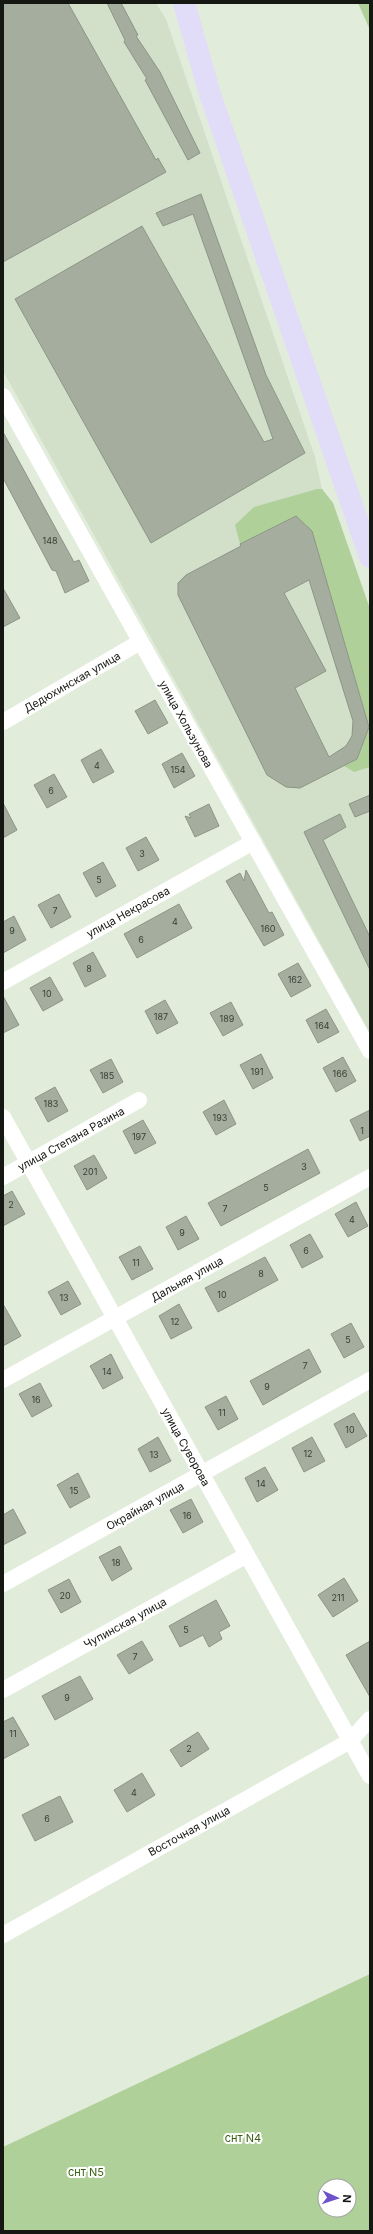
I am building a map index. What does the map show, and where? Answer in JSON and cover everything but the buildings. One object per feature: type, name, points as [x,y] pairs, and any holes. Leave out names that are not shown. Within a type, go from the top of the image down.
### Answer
[{"type":"main road","points":[[184,3],[210,94],[370,557]]},
{"type":"street","name":"улица Хользунова","points":[[3,396],[370,1051]]},
{"type":"street","name":"Дедюхинская улица","points":[[3,722],[140,642]]},
{"type":"street","name":"улица Некрасова","points":[[3,982],[253,842]]},
{"type":"street","name":"улица Степана Разина","points":[[3,1177],[139,1100]]},
{"type":"street","name":"улица Суворова","points":[[3,1117],[370,1776]]},
{"type":"street","name":"Дальняя улица","points":[[3,1380],[370,1177]]},
{"type":"street","name":"Окрайная улица","points":[[3,1584],[370,1380]]},
{"type":"street","name":"Чупинская улица","points":[[3,1690],[247,1555]]},
{"type":"street","name":"Восточная улица","points":[[3,1935],[350,1741],[370,1719]]},
{"type":"shaded area","points":[[3,3],[156,3],[166,19],[315,457],[322,489],[333,503],[370,609],[370,1033],[3,371]]},
{"type":"green space","points":[[358,3],[370,3],[370,30]]},
{"type":"green space","points":[[317,489],[322,489],[333,503],[370,609],[370,767],[354,772],[344,766],[357,759],[369,726],[312,531],[296,516],[240,544],[235,525],[254,507]]},
{"type":"green space","name":"снт N4","points":[[370,1974],[370,2231],[3,2231],[3,2147]]},
{"type":"park label","name":"снт N5","points":[[86,2172]]}]
